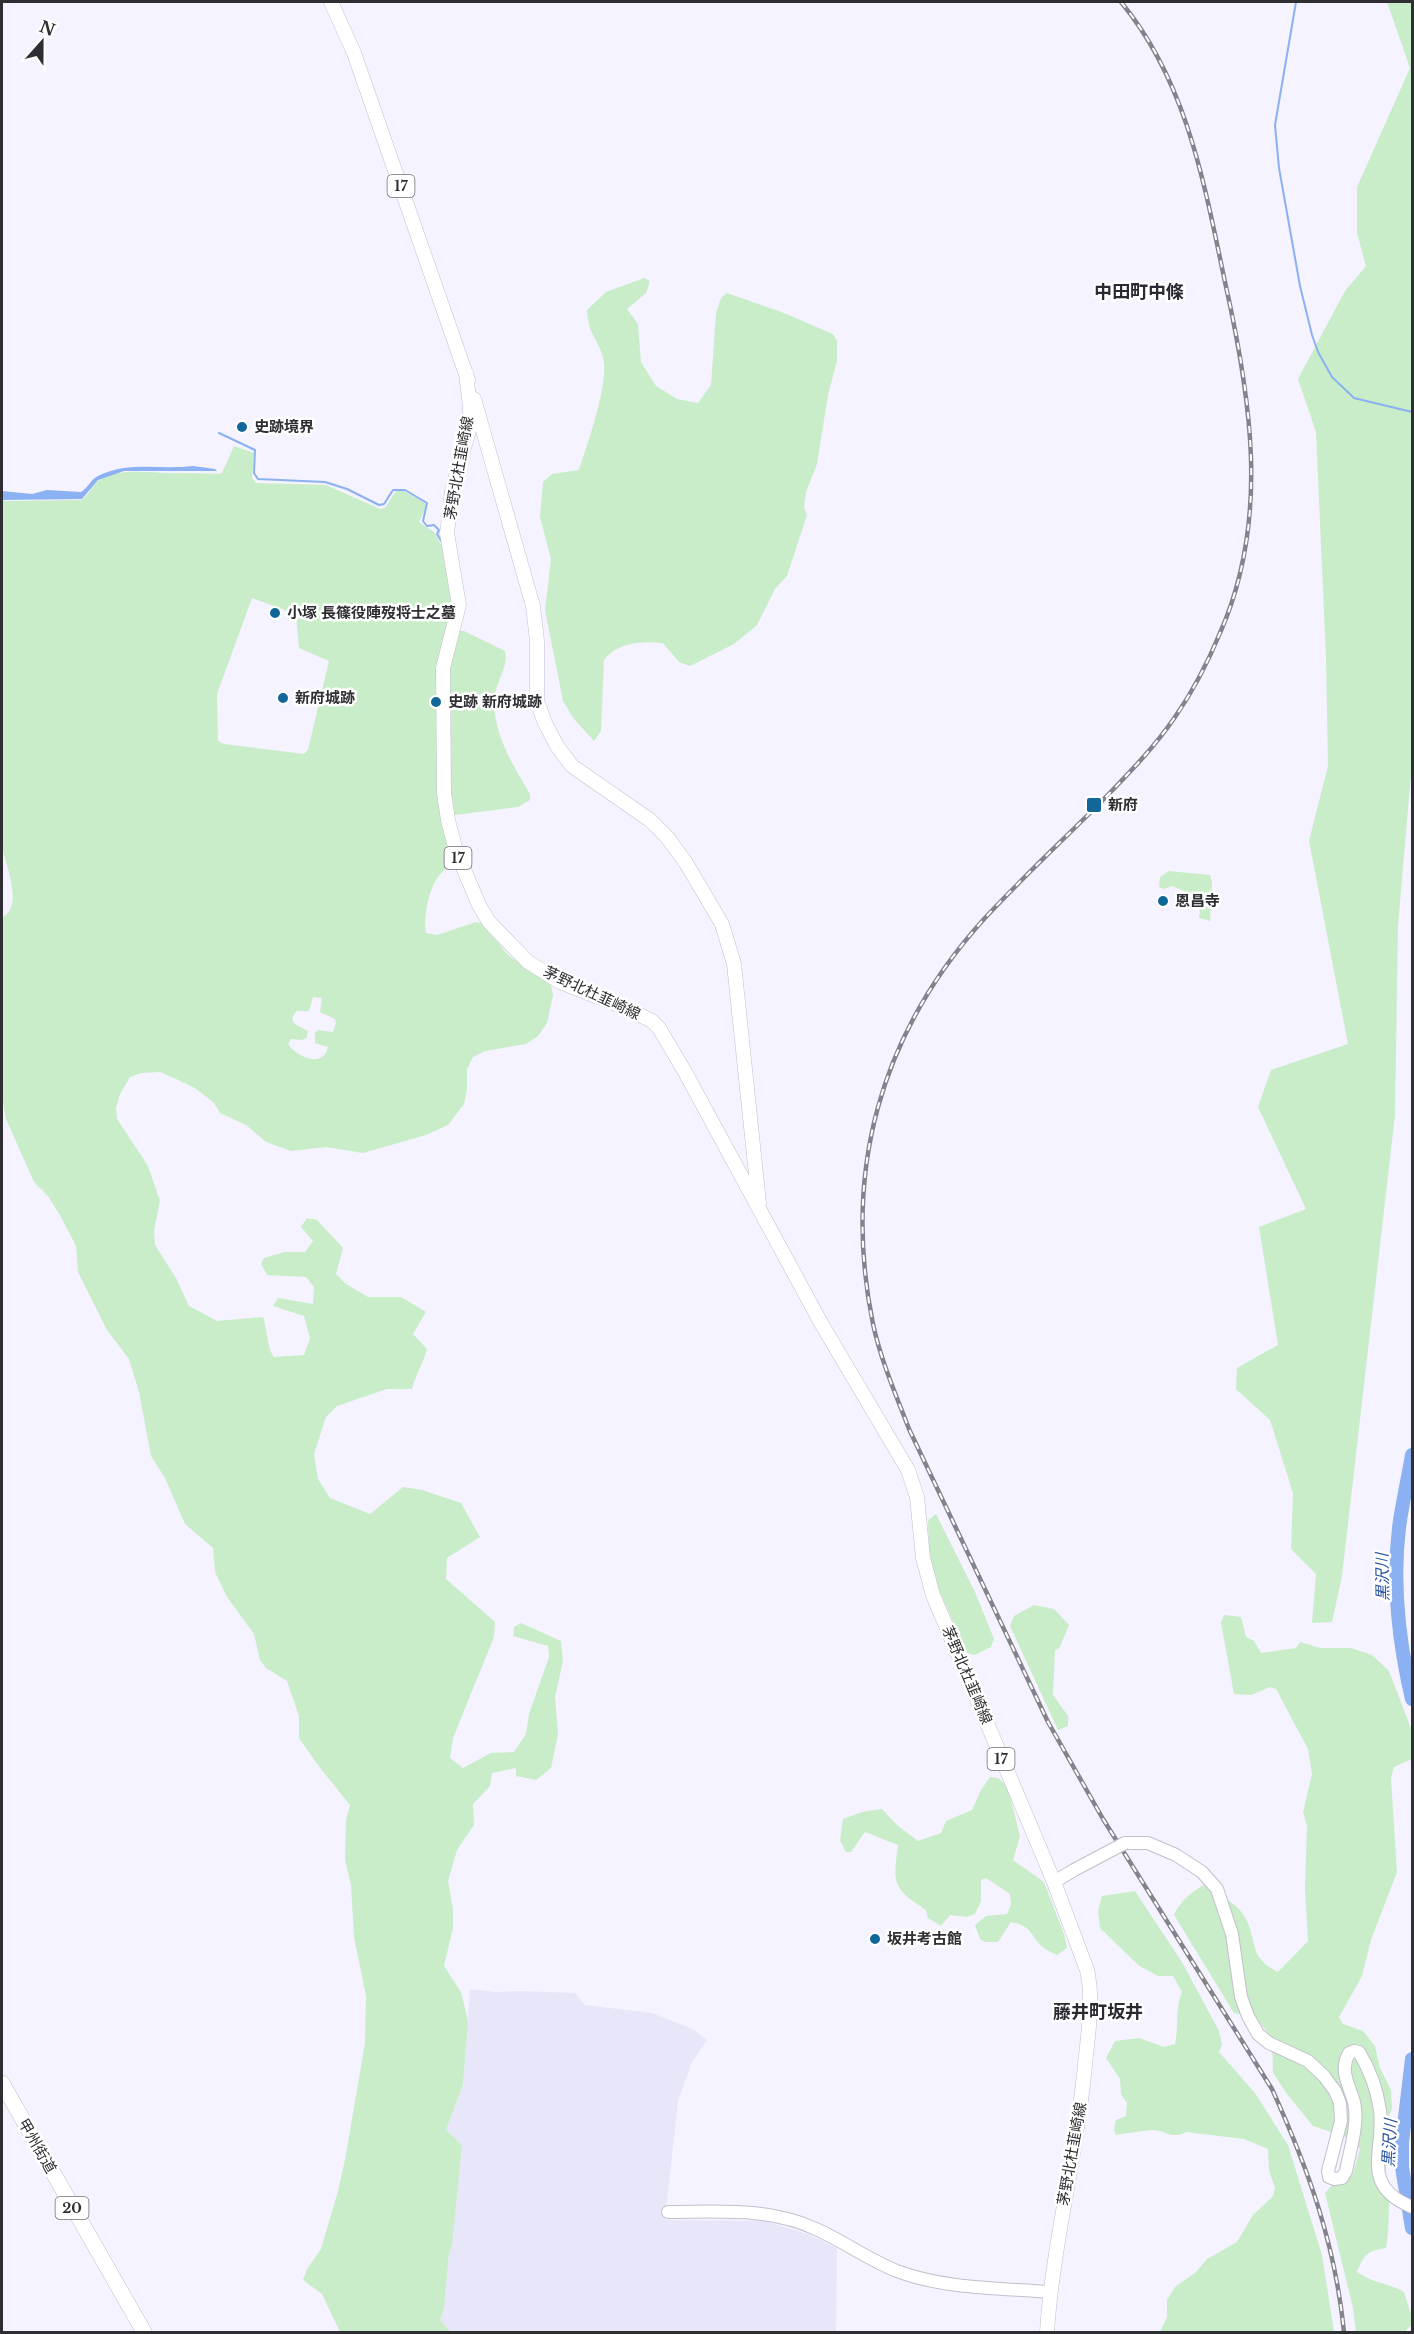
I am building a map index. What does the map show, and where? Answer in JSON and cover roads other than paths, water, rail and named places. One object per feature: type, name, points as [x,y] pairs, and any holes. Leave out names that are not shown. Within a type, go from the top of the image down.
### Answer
[{"type":"highway","name":"甲州街道","points":[[2,2083],[144,2332]]},
{"type":"main road","name":"茅野北杜韮崎線","points":[[331,2],[354,53],[466,373],[533,606],[537,641],[537,701],[545,723],[557,746],[572,766],[650,820],[667,837],[686,863],[727,937],[734,964],[757,1194],[763,1220]]},
{"type":"main road","name":"茅野北杜韮崎線","points":[[466,373],[470,407],[469,430],[452,491],[447,533],[459,605],[443,668],[444,793],[456,851],[479,905],[489,922],[528,962],[560,982],[626,1008],[652,1022],[658,1028],[685,1072],[763,1220],[831,1341],[908,1470],[917,1497],[923,1558],[933,1595],[1054,1882],[1087,1970],[1091,1998],[1080,2112],[1050,2292],[1047,2332]]},
{"type":"street","points":[[1054,1882],[1125,1843],[1148,1843],[1176,1855],[1202,1872],[1216,1889],[1232,1935],[1241,1997],[1258,2034],[1269,2043],[1308,2061],[1324,2076],[1335,2091],[1340,2103],[1341,2121],[1328,2171],[1329,2177],[1342,2178],[1346,2171],[1355,2114],[1354,2103],[1344,2076],[1344,2065],[1349,2053],[1359,2052],[1374,2082],[1380,2111],[1377,2154],[1379,2173],[1383,2185],[1392,2197],[1407,2205]]},
{"type":"street","points":[[668,2212],[754,2212],[784,2218],[813,2228],[897,2271],[926,2279],[1050,2292]]},
{"type":"water","points":[[193,466],[217,471],[124,471],[98,480],[82,499],[2,500],[2,491],[32,494],[47,490],[81,492],[96,477],[109,471],[133,467]]},
{"type":"waterway","points":[[1296,2],[1275,125],[1279,168],[1300,286],[1312,335],[1318,352],[1332,377],[1354,398],[1412,412]]},
{"type":"waterway","points":[[219,433],[255,450],[254,473],[258,479],[325,482],[347,489],[379,505],[384,504],[393,490],[405,490],[427,503],[423,521],[427,526],[434,525],[439,530],[437,534],[443,544]]},
{"type":"waterway","name":"黒沢川","points":[[1412,1455],[1399,1528],[1396,1571],[1400,1635],[1412,1699]]},
{"type":"waterway","name":"黒沢川","points":[[1412,2059],[1402,2143],[1402,2167],[1412,2228]]},
{"type":"railway","points":[[1121,2],[1144,33],[1177,100],[1190,135],[1209,208],[1234,326],[1248,414],[1251,459],[1246,547],[1236,590],[1220,633],[1200,676],[1175,717],[1131,771],[984,919],[948,963],[918,1009],[895,1058],[878,1108],[867,1159],[863,1213],[865,1268],[876,1338],[909,1429],[1048,1722],[1103,1819],[1272,2089],[1309,2178],[1327,2238],[1340,2299],[1344,2332]]},
{"type":"place","name":"史跡境界","points":[[242,427]]},
{"type":"place","name":"小塚 長篠役陣歿将士之墓","points":[[275,613]]},
{"type":"place","name":"新府城跡","points":[[283,698]]},
{"type":"place","name":"史跡 新府城跡","points":[[436,702]]},
{"type":"place","name":"新府","points":[[1094,805]]},
{"type":"place","name":"恩昌寺","points":[[1163,901]]},
{"type":"place","name":"坂井考古館","points":[[875,1939]]},
{"type":"district","name":"中田町中條","points":[[1139,292]]},
{"type":"district","name":"藤井町坂井","points":[[1098,2012]]}]
